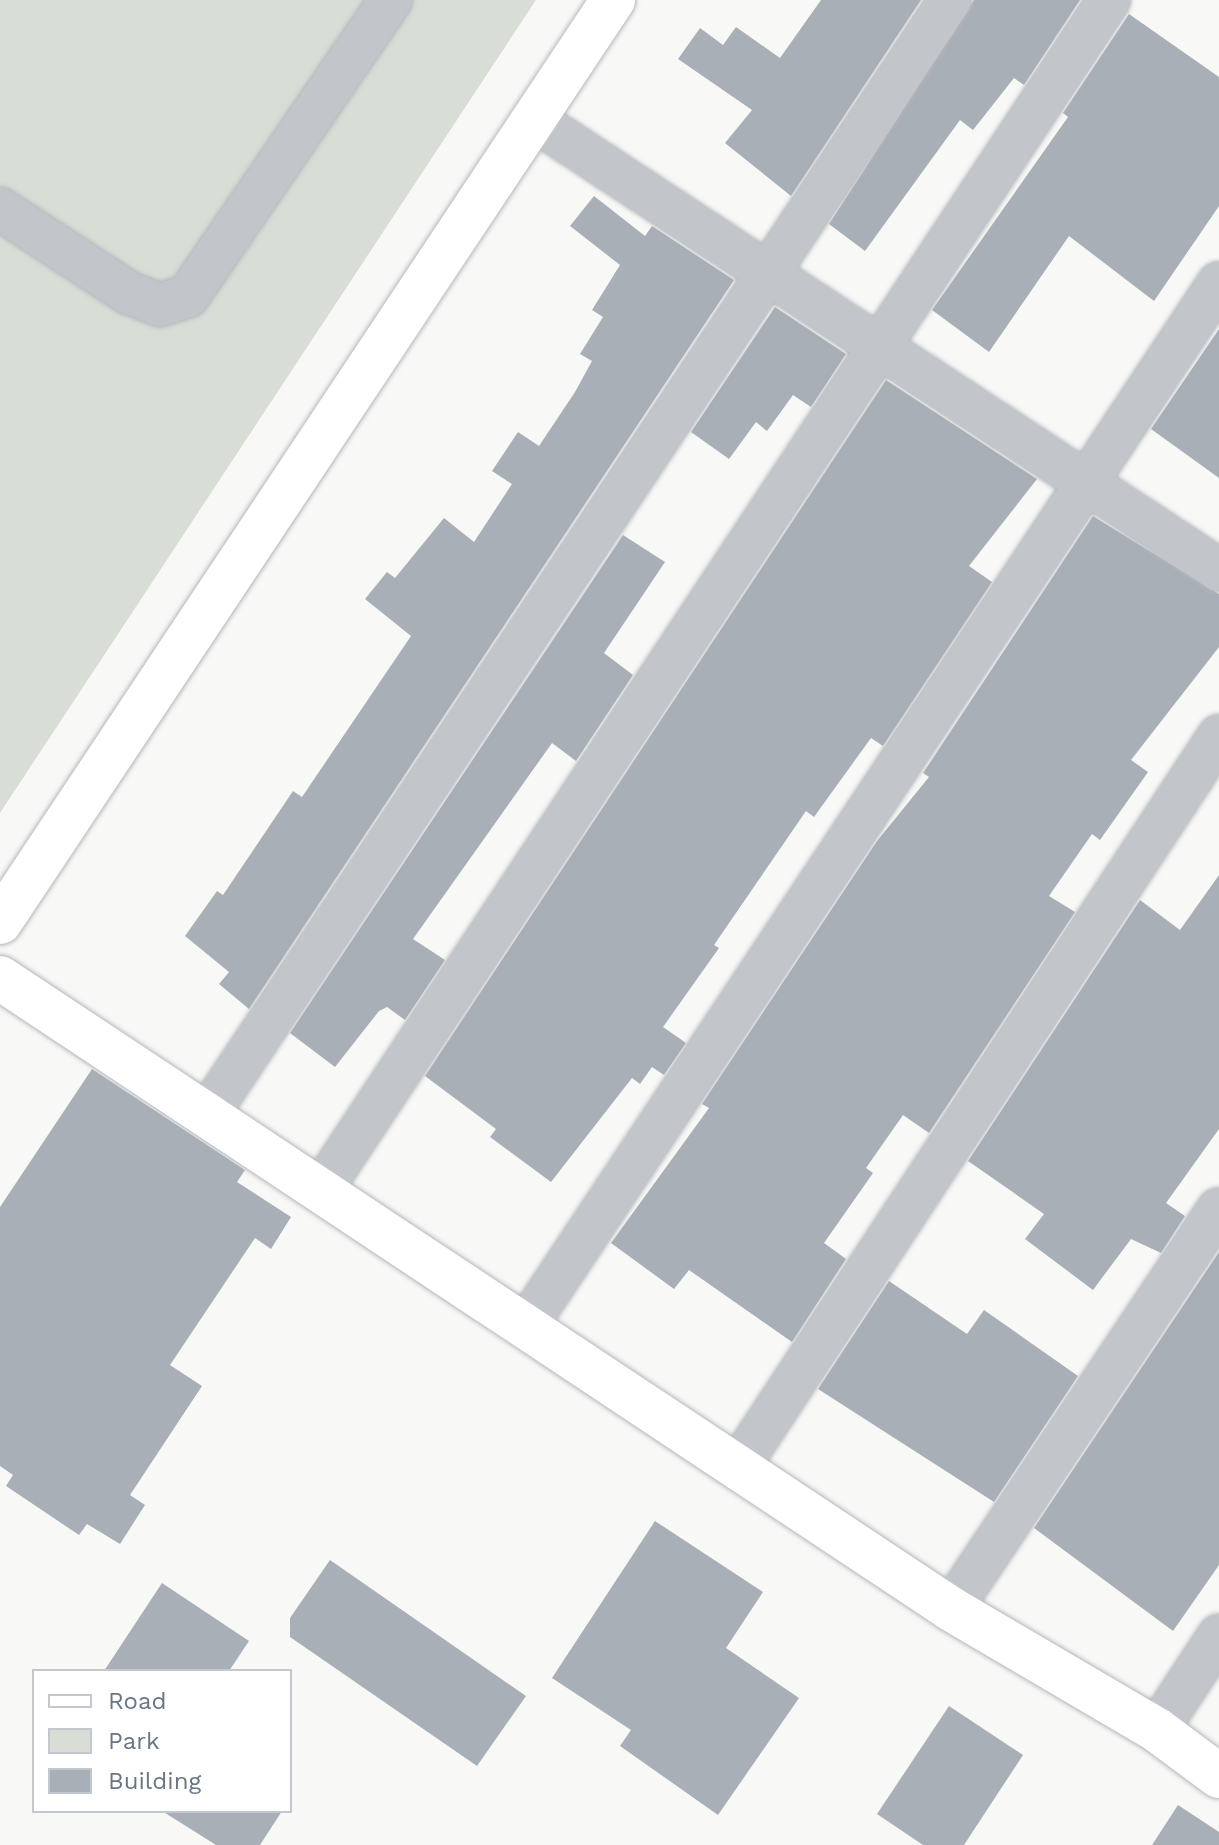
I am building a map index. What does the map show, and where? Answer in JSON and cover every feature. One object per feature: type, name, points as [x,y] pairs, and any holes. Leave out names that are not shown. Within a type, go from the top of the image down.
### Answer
[{"type":"main road","points":[[0,922],[613,0]]},
{"type":"main road","points":[[0,978],[951,1609],[1157,1730],[1219,1776]]},
{"type":"street","points":[[0,209],[129,293],[160,305],[188,296],[391,0]]},
{"type":"street","points":[[207,1115],[950,0]]},
{"type":"street","points":[[321,1190],[1109,0]]},
{"type":"street","points":[[533,119],[1219,570]]},
{"type":"street","points":[[526,1326],[1083,480],[1219,283]]},
{"type":"street","points":[[738,1467],[1219,736]]},
{"type":"street","points":[[951,1609],[1219,1209]]},
{"type":"street","points":[[1157,1730],[1219,1636]]},
{"type":"green space","points":[[0,0],[536,0],[0,813]]},
{"type":"building","points":[[821,0],[921,0],[791,196],[725,143],[752,110],[678,59],[700,28],[723,45],[736,27],[780,58]]},
{"type":"building","points":[[974,0],[1080,0],[1024,85],[1014,78],[973,130],[960,120],[865,251],[829,224]]},
{"type":"building","points":[[1129,14],[1219,77],[1219,206],[1154,301],[1069,236],[989,352],[932,310],[1068,117],[1063,113]]},
{"type":"building","points":[[594,196],[645,236],[652,226],[734,280],[249,1009],[219,984],[229,972],[185,936],[217,891],[223,895],[293,791],[302,797],[411,636],[365,599],[387,572],[395,578],[444,518],[474,542],[512,484],[492,471],[518,432],[539,446],[575,392],[592,361],[580,354],[603,317],[592,310],[620,265],[570,226]]},
{"type":"building","points":[[775,307],[846,354],[811,407],[793,395],[767,431],[756,422],[729,459],[691,432]]},
{"type":"building","points":[[1219,329],[1219,478],[1151,429]]},
{"type":"building","points":[[886,380],[1037,479],[969,566],[992,582],[883,746],[871,738],[814,817],[806,811],[714,945],[719,948],[663,1027],[686,1043],[664,1075],[652,1067],[640,1084],[632,1078],[551,1182],[490,1137],[496,1129],[425,1076]]},
{"type":"building","points":[[1093,516],[1219,594],[1219,647],[1131,760],[1148,772],[1100,840],[1092,834],[1049,896],[1075,912],[929,1133],[903,1115],[866,1168],[873,1173],[824,1243],[846,1259],[792,1342],[689,1270],[674,1289],[611,1243],[709,1108],[702,1104],[877,841],[929,777],[923,773]]},
{"type":"building","points":[[623,535],[665,562],[604,653],[633,675],[576,761],[552,743],[413,939],[445,960],[405,1020],[387,1007],[379,1011],[335,1067],[290,1033]]},
{"type":"building","points":[[1219,875],[1219,1129],[1166,1203],[1185,1216],[1161,1253],[1131,1239],[1093,1290],[1025,1239],[1044,1214],[968,1161],[1140,900],[1180,930]]},
{"type":"building","points":[[92,1069],[245,1170],[237,1182],[291,1217],[271,1249],[255,1238],[170,1365],[202,1386],[130,1495],[145,1505],[120,1544],[87,1524],[79,1535],[6,1486],[13,1475],[0,1466],[0,1207]]},
{"type":"building","points":[[1219,1252],[1219,1565],[1173,1631],[1034,1528]]},
{"type":"building","points":[[889,1281],[967,1334],[984,1310],[1078,1376],[994,1502],[818,1389]]},
{"type":"building","points":[[655,1521],[763,1592],[726,1648],[799,1698],[718,1815],[620,1746],[631,1730],[552,1678]]},
{"type":"building","points":[[330,1560],[526,1696],[477,1766],[290,1637],[290,1618]]},
{"type":"building","points":[[162,1583],[249,1641],[230,1669],[105,1669]]},
{"type":"building","points":[[949,1706],[1023,1755],[964,1845],[923,1845],[877,1814]]},
{"type":"building","points":[[1178,1805],[1219,1832],[1219,1845],[1152,1845]]},
{"type":"building","points":[[165,1813],[281,1813],[260,1845],[216,1845]]}]
